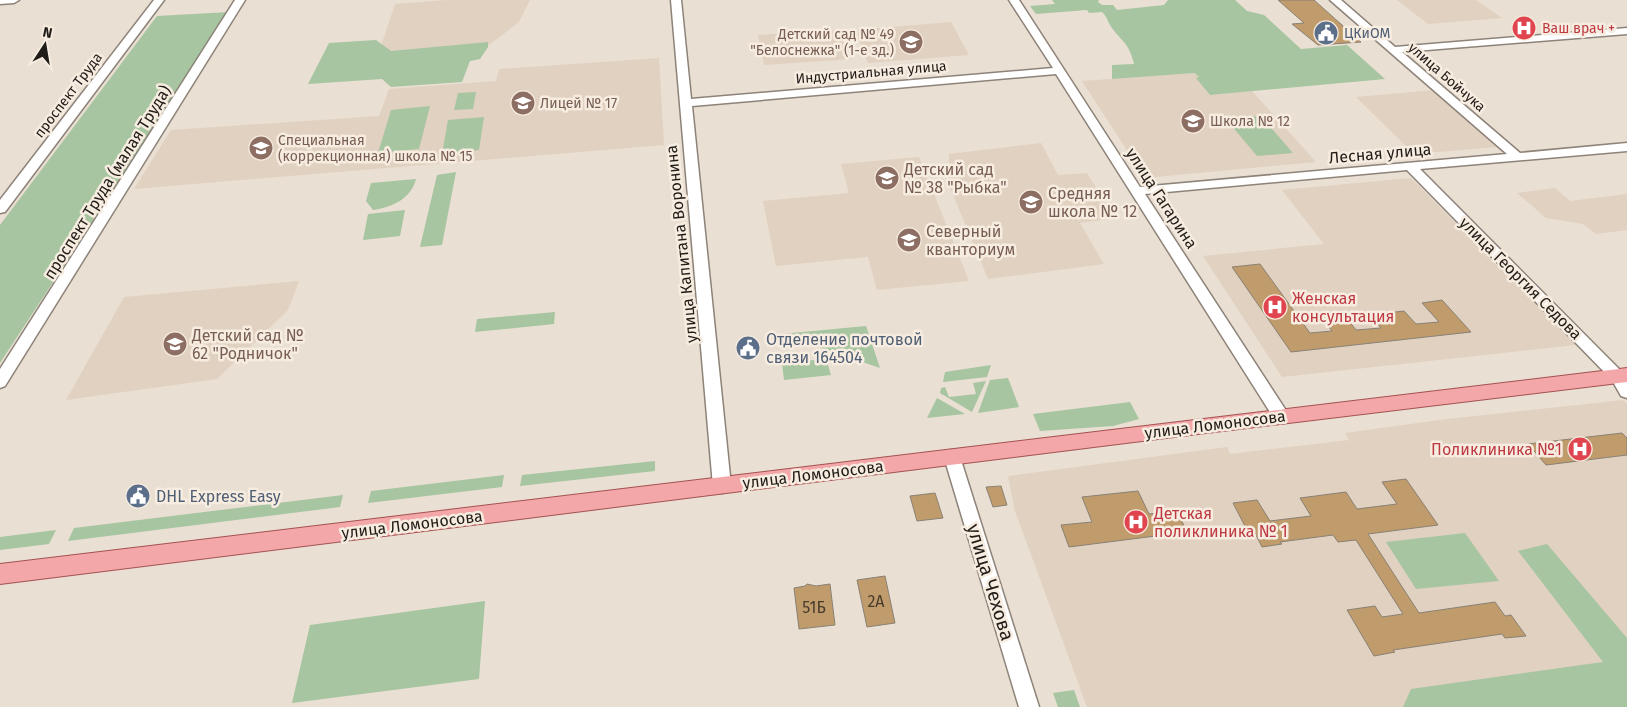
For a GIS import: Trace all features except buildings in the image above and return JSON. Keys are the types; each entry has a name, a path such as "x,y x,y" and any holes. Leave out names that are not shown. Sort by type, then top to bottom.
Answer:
{"main road":[{"name":"улица Ломоносова","path":"0,574 1281,416 1624,381"}],"street":[{"path":"0,1 14,0"},
{"name":"проспект Труда","path":"0,209 159,0"},
{"name":"проспект Труда (малая Труда)","path":"0,382 240,0"},
{"name":"улица Капитана Воронина","path":"676,0 722,486"},
{"name":"улица Гагарина","path":"1014,0 1281,416"},
{"name":"улица Бойчука","path":"1335,0 1517,157"},
{"path":"1393,50 1627,31"},
{"name":"Индустриальная улица","path":"685,103 1060,71"},
{"name":"Лесная улица","path":"1137,191 1627,147"},
{"name":"улица Георгия Седова","path":"1411,167 1624,381"},
{"name":"улица Чехова","path":"952,457 1029,707"}],"shaded area":[{"path":"447,0 530,0 519,22 489,45 386,53 381,46 395,4"},
{"path":"1397,0 1476,0 1502,18 1428,24"},
{"name":"Детский сад № 49 \"Белоснежка\" (1-е зд.)","path":"951,22 969,55 868,63 855,30"},
{"path":"842,30 851,59 764,65 758,35"},
{"name":"Лицей № 17","path":"659,58 664,145 134,189 171,130 379,116 389,89 496,81 499,69"},
{"name":"Школа № 12","path":"1196,73 1210,95 1252,91 1316,162 1145,178 1082,81"},
{"path":"1435,90 1498,147 1414,154 1356,97"},
{"name":"Средняя школа № 12","path":"1041,143 1058,175 1087,173 1115,218 1080,223 1104,264 988,279 949,185 949,154"},
{"path":"919,157 969,281 877,290 868,257 776,266 763,201 849,193 841,164"},
{"path":"1411,178 1576,345 1282,377 1203,256 1324,244 1282,190"},
{"path":"1555,188 1570,201 1627,194 1627,230 1596,234 1583,224 1546,218 1517,193"},
{"name":"Детский сад № 62 \"Родничок\"","path":"299,281 288,310 217,379 66,400 124,297"},
{"path":"1623,400 1627,404 1627,707 1087,707 1015,511 1008,476 1227,447 1230,454 1349,440 1345,433 1447,419"}],"green space":[{"path":"1052,0 1099,0 1098,2 1102,5 1113,5 1117,10 1164,5 1168,0 1235,0 1247,11 1264,15 1301,49 1347,45 1385,79 1210,95 1196,78 1199,77 1195,73 1112,79 1112,65 1134,64 1128,47 1112,28 1104,14 1102,12 1089,13 1087,10 1036,14 1030,6 1055,4"},
{"path":"230,12 0,363 0,225 157,16"},
{"path":"376,40 391,51 488,42 488,47 480,59 470,61 462,82 391,87 382,79 308,84 329,43"},
{"path":"476,92 473,109 454,110 458,93"},
{"path":"430,106 419,149 378,153 391,110"},
{"path":"1261,116 1293,153 1257,156 1225,118"},
{"path":"484,117 479,150 442,154 448,120"},
{"path":"456,172 442,245 420,247 437,175"},
{"path":"416,179 410,192 394,204 373,210 366,201 371,183"},
{"path":"405,210 400,236 363,240 368,214"},
{"path":"555,312 554,324 475,332 477,319"},
{"path":"866,326 880,368 781,334"},
{"path":"826,359 831,375 784,380 782,363"},
{"path":"991,365 987,377 943,382 945,372"},
{"path":"1008,378 1019,407 978,413 990,380"},
{"path":"986,381 972,412 940,393 941,388 945,387 949,397 976,394 973,383"},
{"path":"937,398 965,414 927,418"},
{"path":"1130,402 1139,419 1113,426 1040,431 1033,414"},
{"path":"655,461 655,471 520,486 522,475"},
{"path":"504,475 502,487 368,503 371,491"},
{"path":"343,495 340,507 68,541 74,528"},
{"path":"56,530 49,544 0,550 0,537"},
{"path":"1465,533 1499,581 1416,589 1386,542"},
{"path":"1547,544 1627,638 1627,707 1403,707 1411,689 1603,662 1518,551"},
{"path":"485,601 479,679 292,703 310,625"},
{"path":"1074,690 1080,707 1058,707 1053,693"}],"place":[{"name":"Ваш врач +","path":"1524,28"},
{"name":"ЦКиОМ","path":"1326,33"},
{"name":"Детский сад № 49 \"Белоснежка\" (1-е зд.)","path":"911,42"},
{"name":"Лицей № 17","path":"523,103"},
{"name":"Школа № 12","path":"1193,121"},
{"name":"Специальная (коррекционная) школа № 15","path":"261,148"},
{"name":"Детский сад № 38 \"Рыбка\"","path":"887,178"},
{"name":"Средняя школа № 12","path":"1031,202"},
{"name":"Северный кванториум","path":"909,240"},
{"name":"Женская консультация","path":"1275,307"},
{"name":"Детский сад № 62 \"Родничок\"","path":"175,344"},
{"name":"Отделение почтовой связи 164504","path":"748,348"},
{"name":"Поликлиника №1","path":"1580,449"},
{"name":"DHL Express Easy","path":"138,496"},
{"name":"Детская поликлиника № 1","path":"1136,522"}]}
